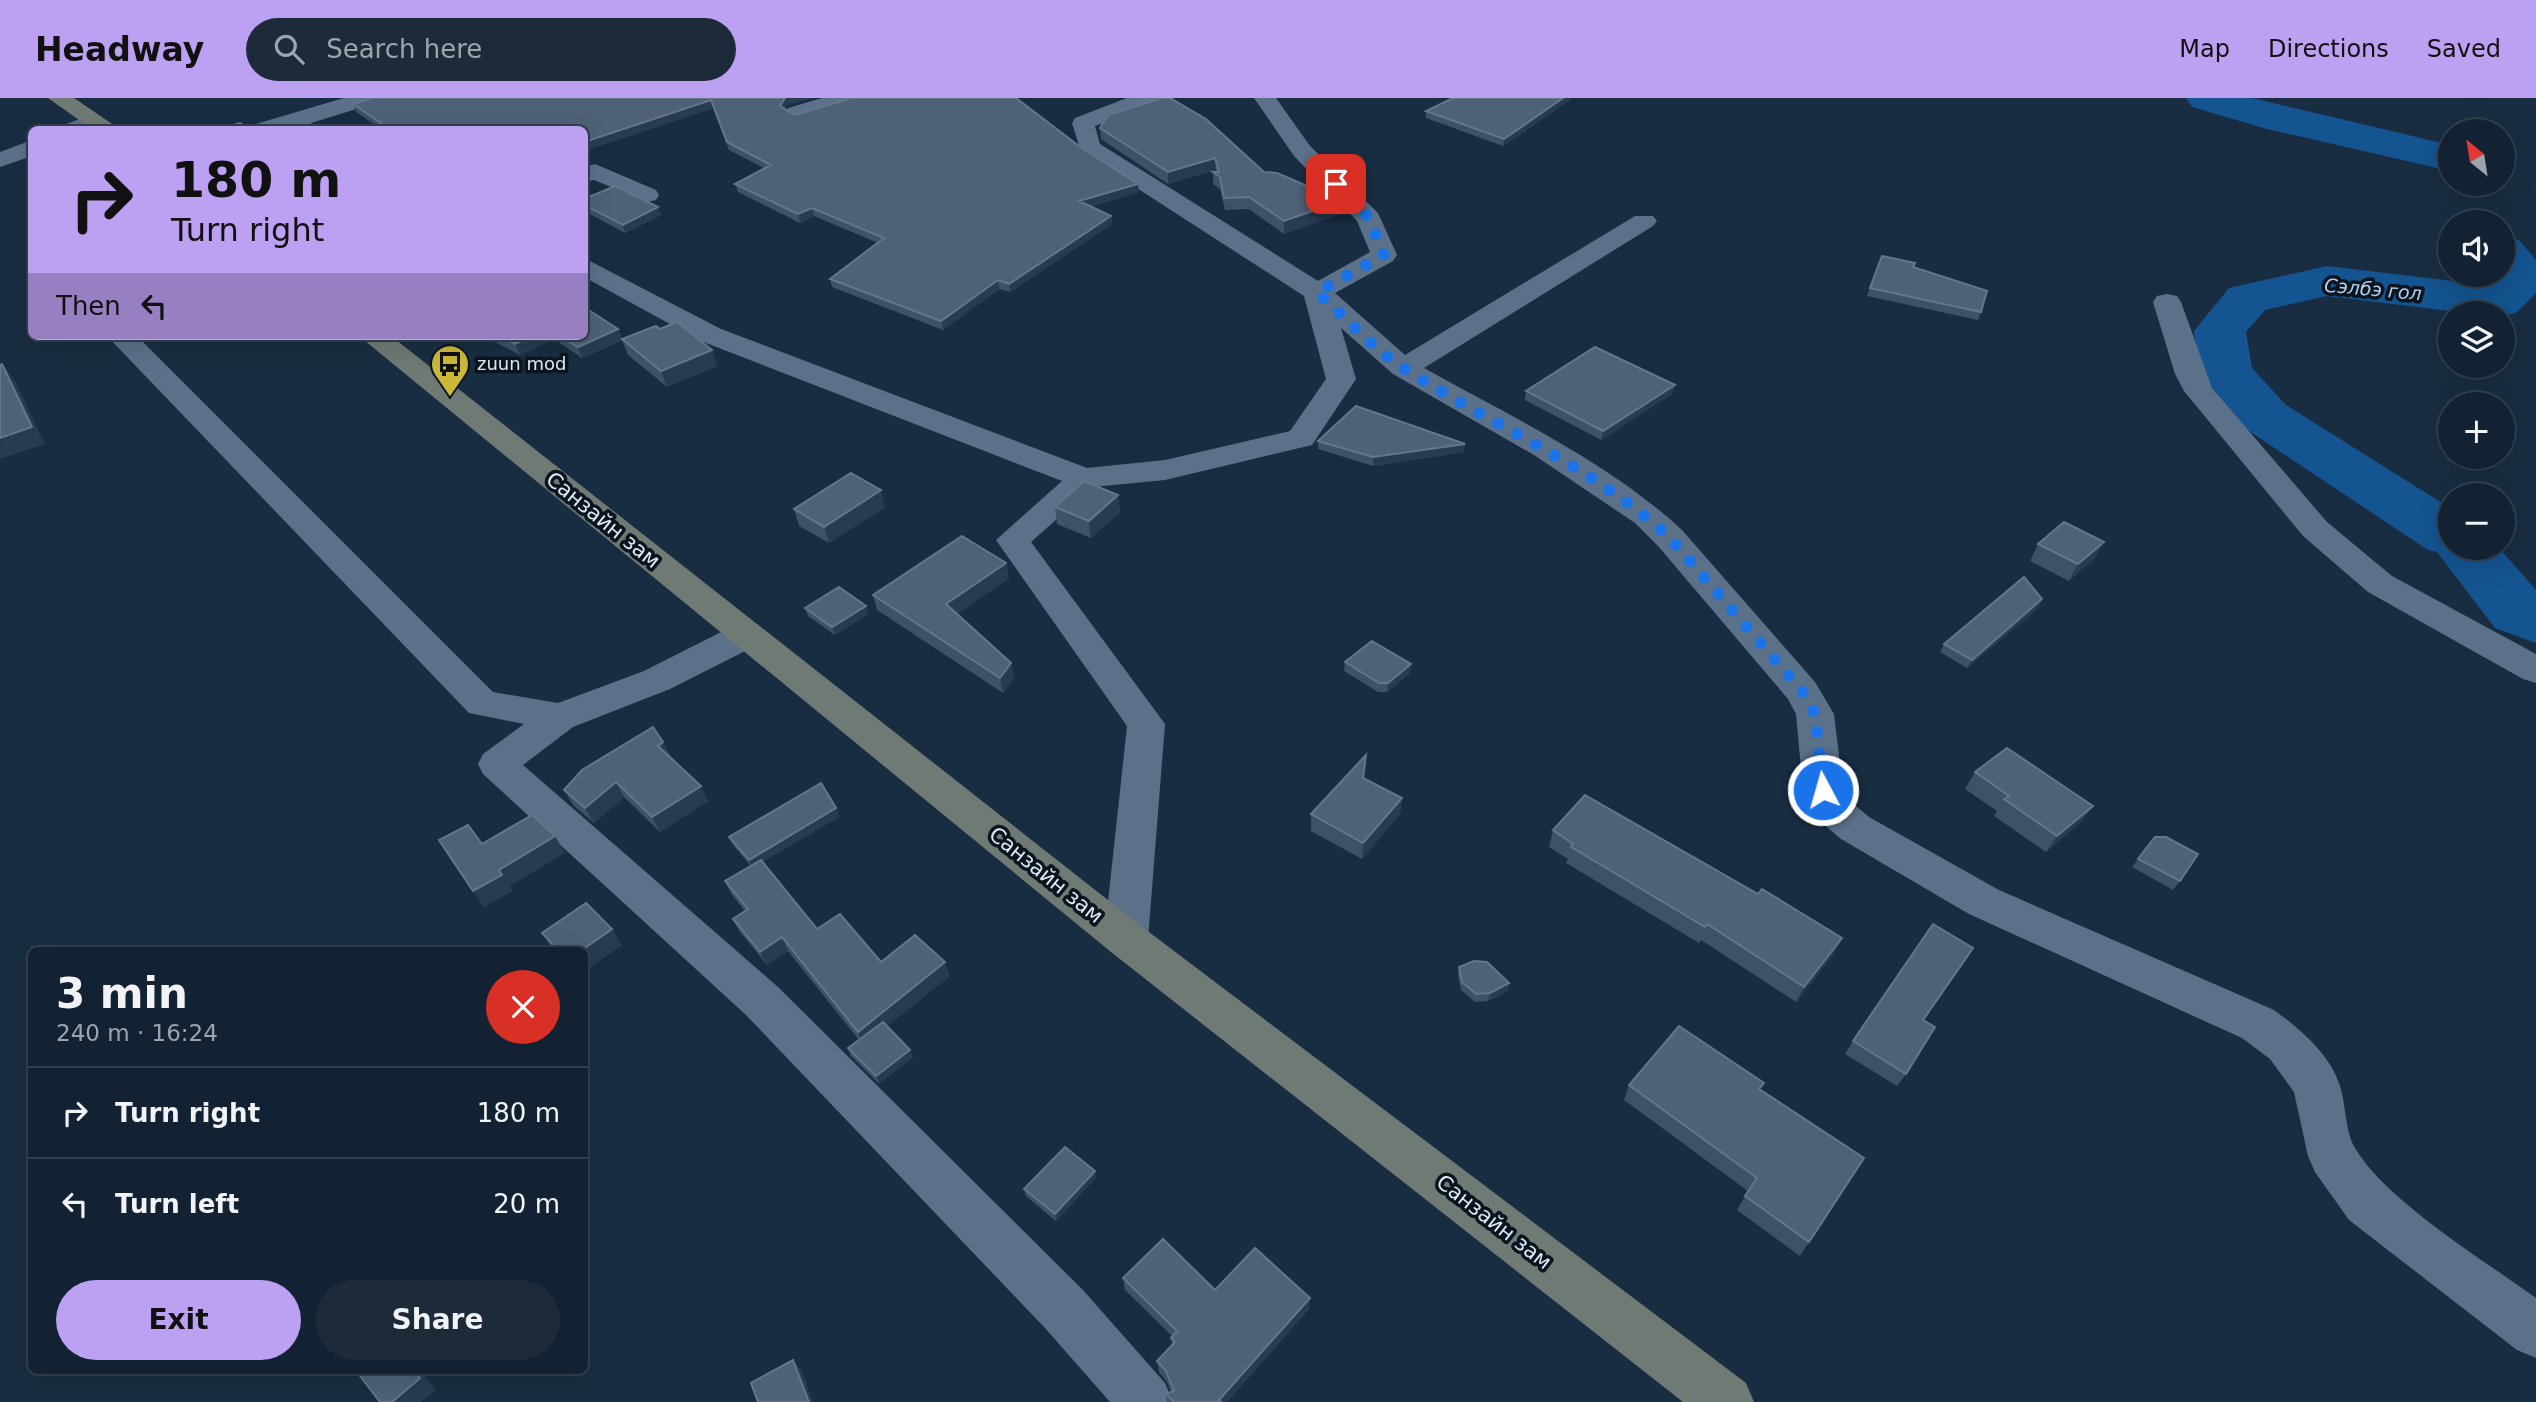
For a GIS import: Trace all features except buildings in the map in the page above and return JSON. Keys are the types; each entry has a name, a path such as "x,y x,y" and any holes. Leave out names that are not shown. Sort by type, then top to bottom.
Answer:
{"main road":[{"path":"59,98 102,125"},
{"name":"Санзайн зам","path":"378,340 1126,939 1727,1402"}],"street":[{"path":"300,125 368,98"},
{"path":"796,113 846,98"},
{"path":"1147,98 1083,123 1089,147 1317,292 1403,368 1545,448 1647,516 1670,538 1802,691 1815,714 1823,790 1835,811 1845,820 1984,902 2258,1024 2286,1045 2316,1084 2332,1156 2367,1203 2536,1331"},
{"path":"1265,98 1303,151 1369,218 1384,255 1317,292"},
{"path":"0,160 28,148"},
{"path":"588,174 596,171 647,195"},
{"path":"1403,368 1644,221"},
{"path":"588,268 711,335 1084,478 1165,470 1301,438 1340,379 1317,292"},
{"path":"2166,302 2190,374 2199,391 2315,529 2380,584 2536,670"},
{"path":"125,340 482,703 560,717"},
{"path":"1084,478 1013,540 1146,724 1126,939"},
{"path":"746,635 657,680 560,717 497,764 762,1001 1064,1310 1146,1402"}],"waterway":[{"name":"Сэлбэ гол","path":"2207,98 2282,120 2438,155"},
{"name":"Сэлбэ гол","path":"2515,266 2524,277 2515,286"},
{"name":"Сэлбэ гол","path":"2438,528 2266,417 2225,371 2220,331 2247,299 2327,281 2498,302 2514,287"},
{"name":"Сэлбэ гол","path":"2475,560 2518,612 2536,621"}],"place":[{"name":"zuun mod","path":"450,398"}],"route":[{"path":"1336,184 1369,218 1384,255 1317,292 1403,368 1545,448 1647,516 1670,538 1802,691 1815,714 1823,790"}]}
